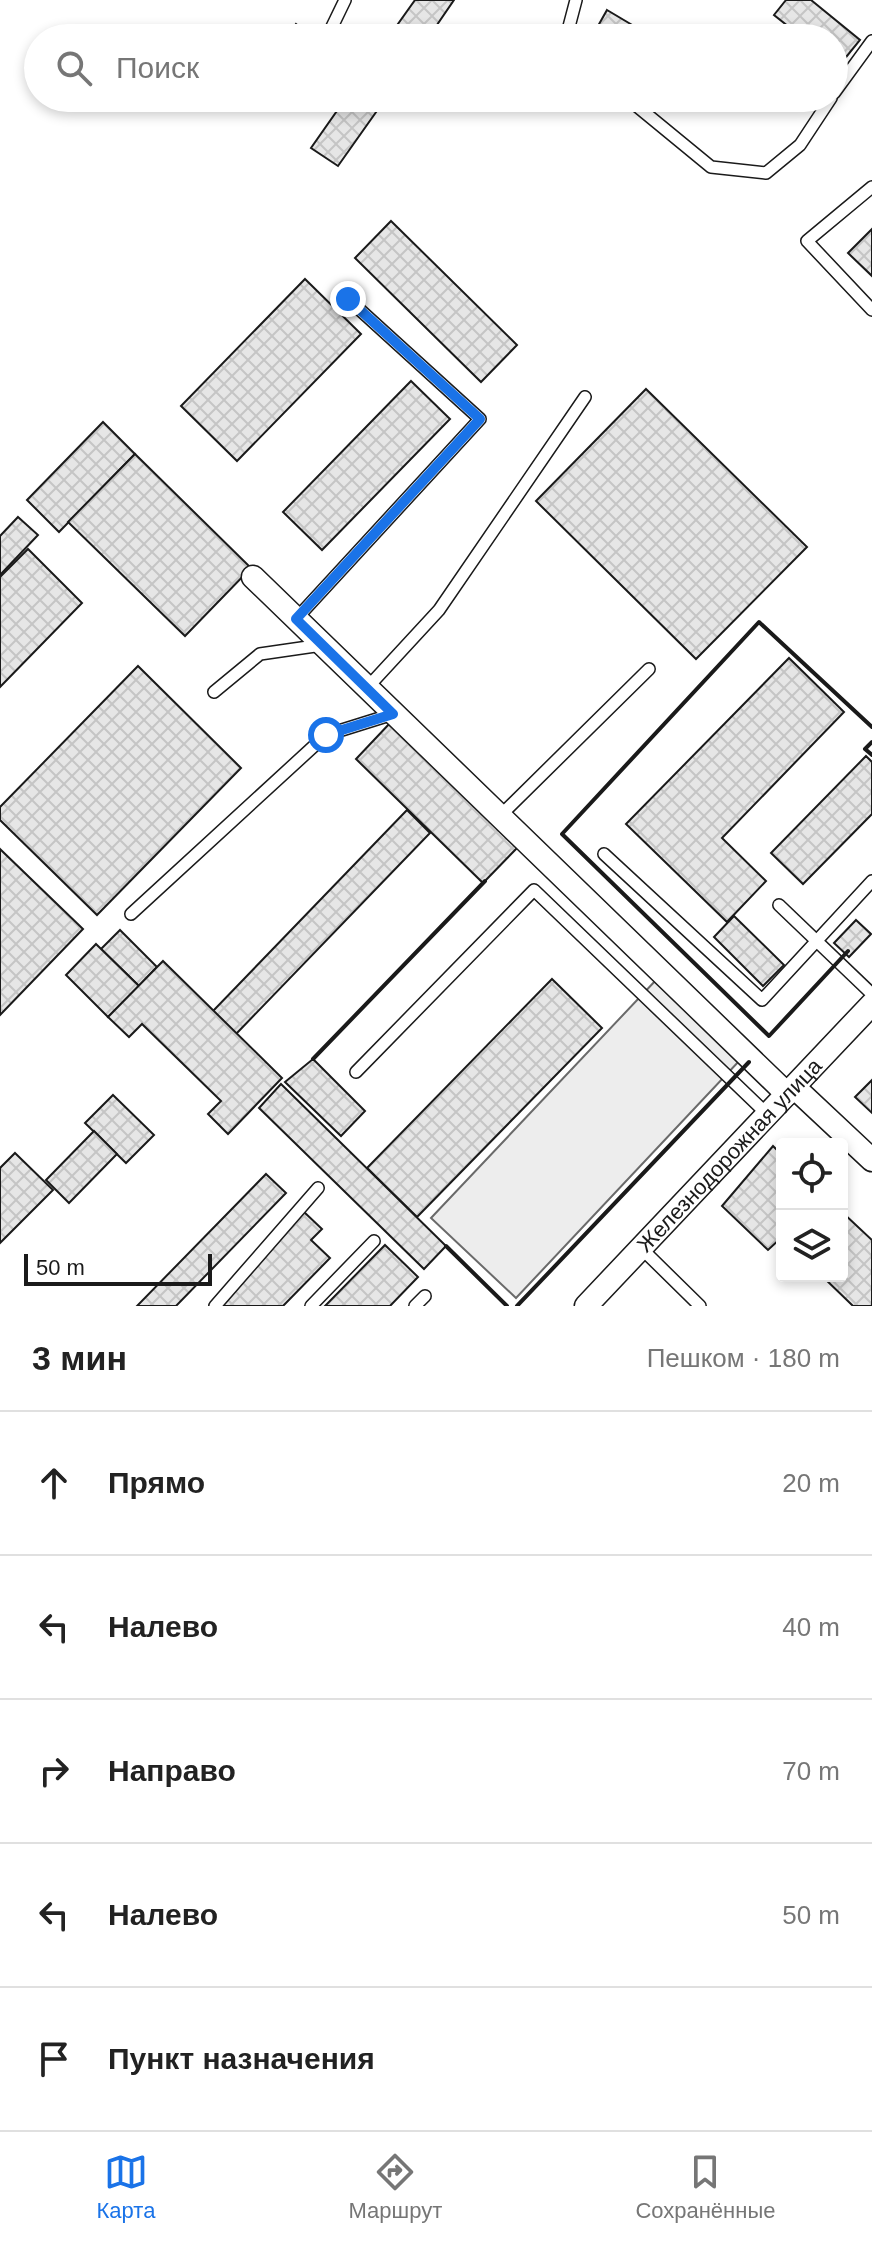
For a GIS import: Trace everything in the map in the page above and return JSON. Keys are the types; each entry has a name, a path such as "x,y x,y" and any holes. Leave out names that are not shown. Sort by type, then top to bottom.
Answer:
{"street":[{"path":"253,577 790,1090 872,1160"},
{"name":"Железнодорожная улица","path":"586,1306 872,1004"}],"lane":[{"path":"333,24 345,0"},
{"path":"570,24 576,0"},
{"path":"848,74 872,41"},
{"path":"644,112 711,167 766,173 800,145 822,112"},
{"path":"872,187 807,241 872,310"},
{"path":"296,619 480,419 348,299"},
{"path":"367,688 439,610 585,397"},
{"path":"214,692 260,654 323,645"},
{"path":"500,816 649,669"},
{"path":"131,914 326,735 393,714"},
{"path":"604,854 762,1000 872,881"},
{"path":"356,1072 534,890 768,1115"},
{"path":"779,905 872,994"},
{"path":"215,1306 318,1188"},
{"path":"311,1306 374,1241"},
{"path":"641,1248 700,1306"},
{"path":"415,1306 425,1296"}],"shaded area":[{"path":"657,979 741,1059 516,1298 431,1218"}],"building":[{"path":"415,0 454,0 438,24 398,24"},
{"path":"786,0 811,0 840,24 785,24 774,15"},
{"path":"607,10 630,24 599,24"},
{"path":"848,30 860,40 848,55"},
{"path":"336,112 376,112 338,166 311,148"},
{"path":"391,221 517,345 481,382 355,258"},
{"path":"872,229 872,276 848,253"},
{"path":"305,279 361,334 237,461 181,406"},
{"path":"411,381 450,419 322,550 283,512"},
{"path":"646,389 807,547 696,659 536,501"},
{"path":"103,422 135,454 59,532 27,500"},
{"path":"135,454 251,568 185,636 68,522"},
{"path":"18,517 38,535 0,575 0,536"},
{"path":"28,549 82,603 0,687 0,577"},
{"path":"789,658 844,712 722,838 766,881 727,922 626,824"},
{"path":"138,666 241,768 97,915 0,820 0,807"},
{"path":"391,722 519,846 483,883 356,759"},
{"path":"866,756 872,762 872,814 803,884 771,853"},
{"path":"407,810 430,833 236,1034 213,1011"},
{"path":"0,849 83,929 0,1015"},
{"path":"734,916 784,965 763,986 714,937"},
{"path":"856,920 871,934 849,957 834,943"},
{"path":"120,930 157,967 139,986 101,949"},
{"path":"96,944 139,986 108,1017 66,975"},
{"path":"163,961 282,1078 228,1134 208,1114 221,1101 142,1024 129,1037 108,1017"},
{"path":"552,979 602,1028 417,1217 367,1168"},
{"path":"313,1059 365,1111 341,1136 285,1082"},
{"path":"872,1080 872,1113 855,1097"},
{"path":"281,1084 446,1246 424,1269 259,1108"},
{"path":"113,1095 154,1135 126,1163 85,1123"},
{"path":"94,1131 117,1154 69,1203 46,1180"},
{"path":"773,1146 776,1149 776,1243 768,1250 722,1206"},
{"path":"15,1153 53,1190 0,1243 0,1168"},
{"path":"266,1174 286,1193 176,1306 137,1306"},
{"path":"303,1211 322,1229 311,1240 330,1258 283,1306 210,1306"},
{"path":"848,1218 872,1240 872,1306 853,1306 828,1282 848,1282"},
{"path":"385,1245 418,1277 390,1306 325,1306"}],"wall":[{"path":"848,951 769,1036 562,834 759,622 872,727"},
{"path":"872,742 865,749 872,755"},
{"path":"313,1059 485,881"},
{"path":"517,1306 749,1062"},
{"path":"446,1246 507,1306"}],"route":[{"path":"326,735 393,714 296,619 480,419 348,299"}]}
